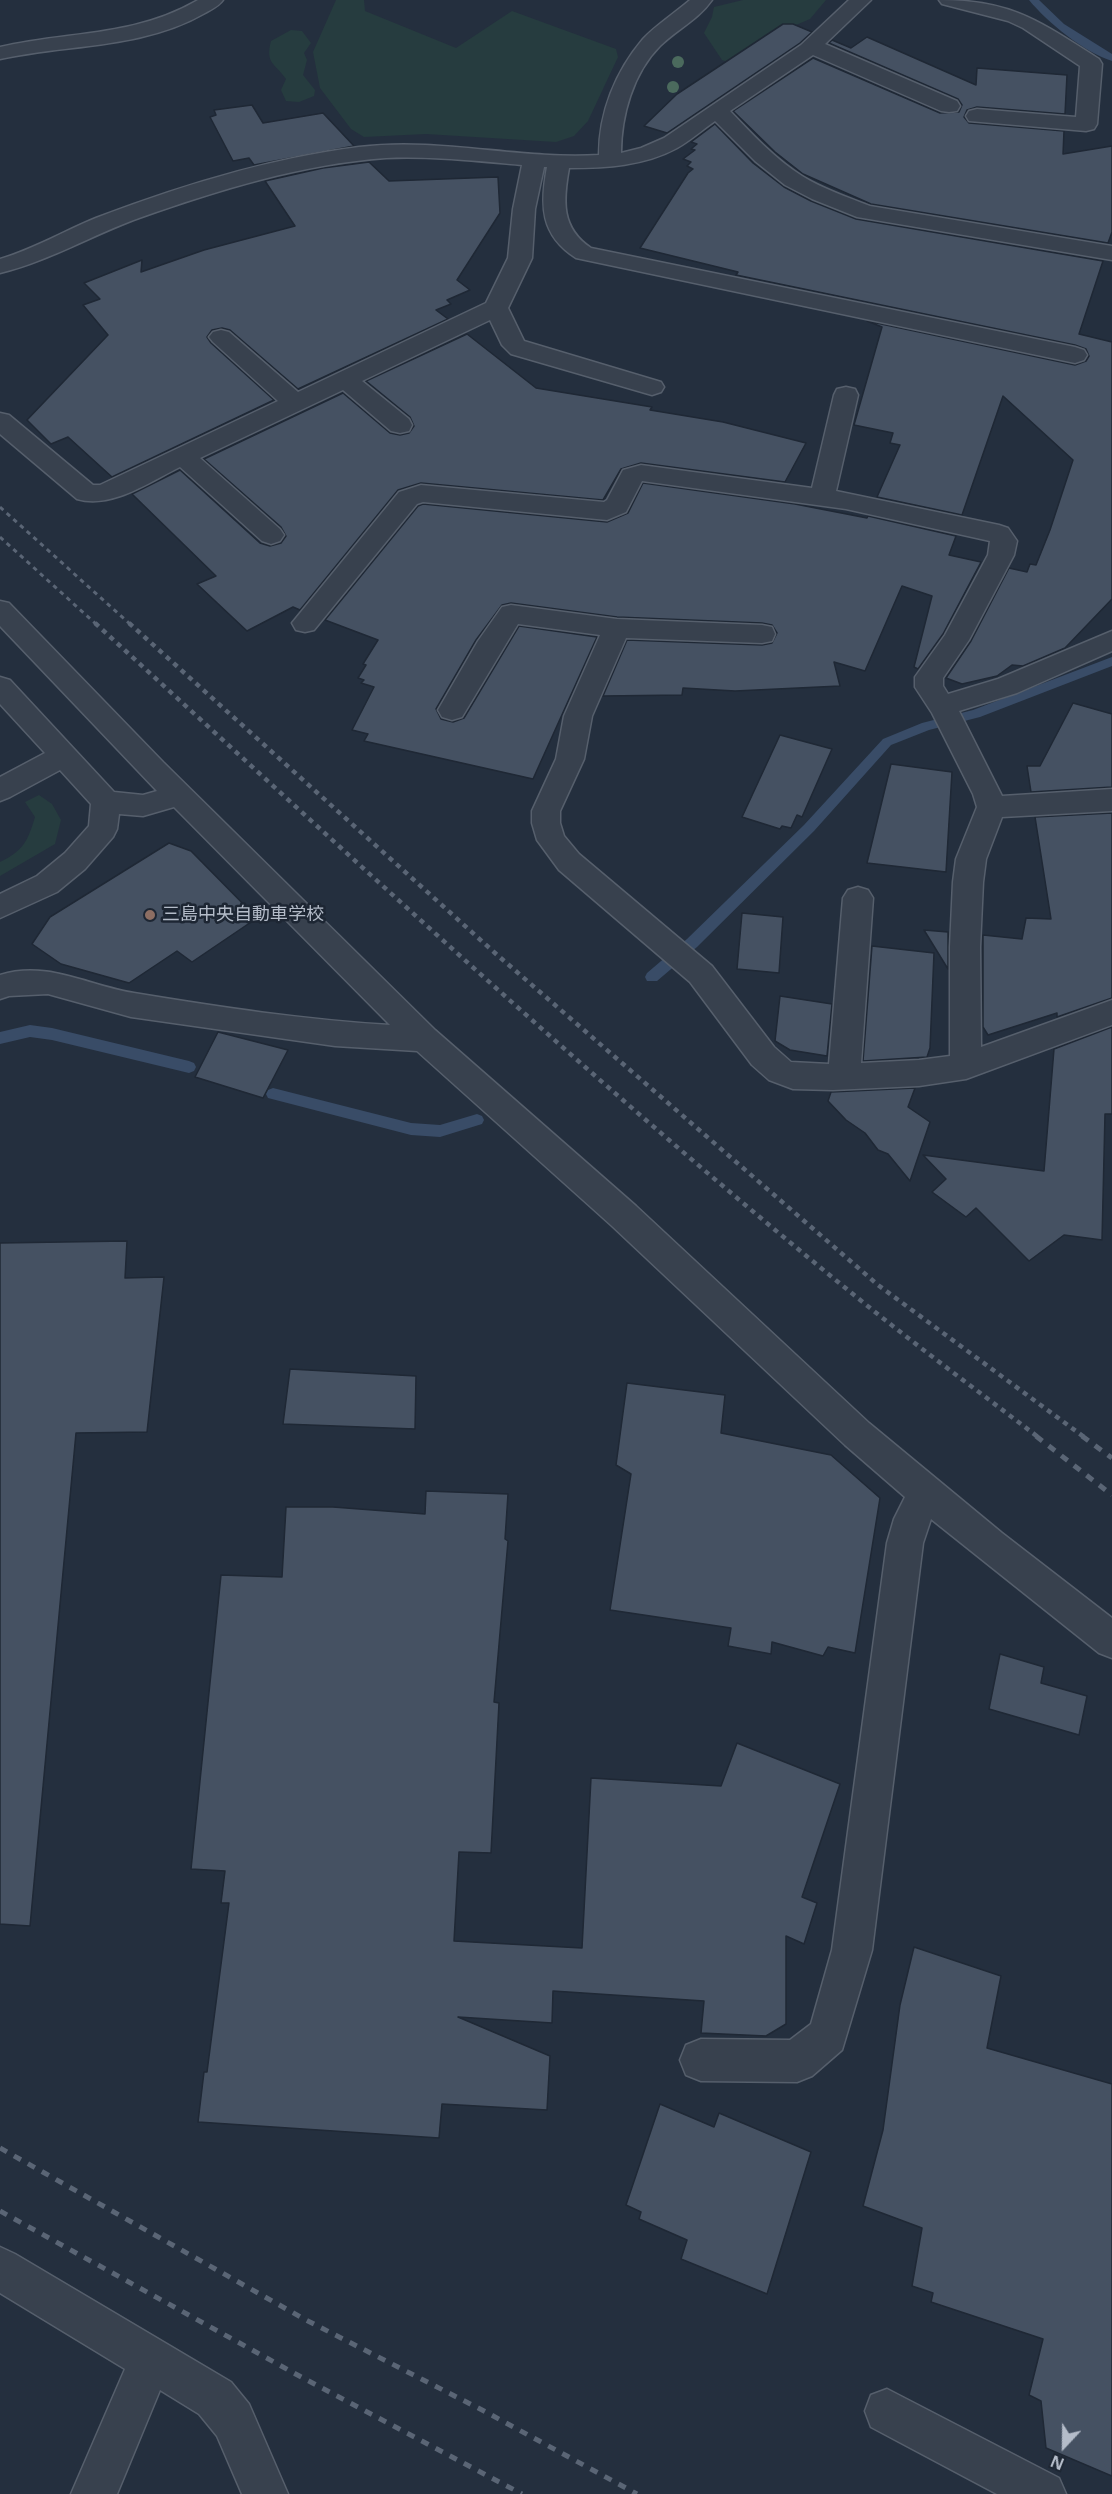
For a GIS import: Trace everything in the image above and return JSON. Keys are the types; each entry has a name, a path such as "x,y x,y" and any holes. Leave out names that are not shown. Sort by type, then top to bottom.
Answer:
{"street":[{"path":"0,53 47,43 122,37 182,19 213,0"},
{"path":"610,159 610,131 615,108 631,73 651,43 702,0"},
{"path":"0,266 102,224 176,197 262,172 370,153 442,152 534,160 610,159 644,155 677,141 692,127 811,46 861,0"},
{"path":"949,0 1015,17 1030,24 1091,64 1086,124 977,116"},
{"path":"811,46 949,106"},
{"path":"717,111 764,157 793,179 832,200 865,213 1112,254"},
{"path":"0,421 86,493 96,494 108,491 496,308 520,258 524,209 534,160"},
{"path":"559,160 552,198 556,219 564,237 576,249 584,253 1075,355"},
{"path":"496,308 514,345 520,349 652,387"},
{"path":"221,337 296,403"},
{"path":"345,379 400,424"},
{"path":"822,498 846,395"},
{"path":"183,456 271,535"},
{"path":"305,623 413,494 607,511 617,506 632,476 641,473 822,498 999,534 1004,541 1001,555 956,640 929,677 929,687 942,707 987,794 991,807 971,859 968,882 965,947 966,1066"},
{"path":"0,610 177,793 424,1039 624,1216 857,1434 989,1545 1112,1640"},
{"path":"452,710 511,614 617,628 762,634"},
{"path":"617,628 578,716 570,759 546,811 546,823 551,840 569,862 695,969 763,1056 780,1071 794,1076 844,1077 919,1073 966,1066 1112,1012"},
{"path":"942,707 1029,680 1112,639"},
{"path":"1,690 106,801 145,807 157,804 177,793"},
{"path":"0,790 64,755"},
{"path":"991,807 1112,800"},
{"path":"0,907 47,884 75,861 103,829 106,801"},
{"path":"844,1077 858,898"},
{"path":"0,987 9,984 48,982 131,1005 335,1035 424,1039"},
{"path":"701,2060 797,2061 828,2036 852,1950 905,1544 912,1519 927,1492"},
{"path":"0,2269 215,2398 233,2420 265,2494"},
{"path":"94,2494 151,2359"},
{"path":"887,2411 1043,2494"}],"green space":[{"path":"336,0 364,0 365,11 456,48 512,11 616,49 618,57 588,121 574,136 556,142 426,134 364,137 351,129 320,88 313,52"},
{"path":"743,0 826,0 810,19 782,31 740,66 722,60 704,33 714,7"},
{"path":"291,30 302,31 311,43 304,53 307,60 303,75 315,90 314,96 299,102 286,101 281,90 286,79 272,63 269,54 271,41"},
{"path":"39,795 52,804 61,820 55,844 0,876 0,862 14,854 24,844 35,817 25,802"}],"building":[{"path":"783,24 793,24 812,32 800,43 667,133 644,126 677,94"},
{"path":"867,37 976,85 977,68 1067,75 1065,114 977,107 967,110 964,117 969,123 1064,131 1063,154 1112,146 1112,232 1108,243 871,204 803,174 775,152 733,111 813,58 940,113 959,112 962,105 958,99 829,43 832,40 851,48"},
{"path":"252,105 263,123 323,113 354,146 254,165 249,158 233,161 210,117 216,115 214,110"},
{"path":"715,124 753,163 784,187 811,201 856,219 1103,261 1079,334 1112,342 1112,599 1065,648 1023,666 1012,665 997,676 962,684 946,678 971,641 1009,568 1027,572 1030,564 1036,565 1073,460 1003,396 962,515 877,497 900,445 890,443 893,433 854,425 882,327 867,321 1075,365 1086,361 1089,356 1086,349 736,275 738,272 640,248 688,173 693,169 687,166 691,162 683,159 695,150 691,149 697,144 691,142"},
{"path":"369,162 389,181 498,177 500,213 457,280 470,290 447,300 451,304 436,310 448,319 298,389 230,330 222,328 212,330 207,337 211,343 274,400 112,477 68,437 51,444 27,420 108,335 83,305 100,299 84,283 142,260 141,272 204,250 295,226 265,181 323,168"},
{"path":"467,334 536,388 652,407 650,410 723,422 806,443 785,482 641,463 621,469 603,500 421,483 398,490 300,610 293,607 247,631 197,584 216,576 132,494 180,470 260,543 270,546 281,543 286,536 281,527 204,459 343,393 390,433 400,435 409,433 414,426 410,417 366,381"},
{"path":"643,483 795,504 867,518 868,516 956,536 949,555 981,562 943,634 918,669 914,667 932,596 902,586 865,671 834,662 840,686 735,691 683,688 682,695 603,696 627,640 762,645 772,643 777,633 772,625 762,623 617,617 511,603 502,605 476,640 436,709 441,719 453,722 464,718 519,626 597,637 533,779 364,741 368,734 352,730 374,687 361,683 364,680 358,678 366,665 363,664 378,640 325,620 418,506 423,504 607,522 628,513"},
{"path":"1073,703 1112,714 1112,787 1031,792 1027,766 1040,766"},
{"path":"780,735 832,749 802,817 797,815 791,828 782,826 780,829 742,817"},
{"path":"891,764 952,772 946,872 867,863"},
{"path":"1112,813 1112,998 1057,1017 1057,1013 988,1035 983,1027 983,935 1022,939 1026,918 1051,919 1035,817"},
{"path":"169,843 191,851 257,918 192,962 177,951 129,983 61,964 32,944 50,917"},
{"path":"742,913 783,917 779,973 737,969"},
{"path":"924,930 948,932 948,969"},
{"path":"872,946 934,953 930,1048 927,1057 863,1061"},
{"path":"780,996 832,1004 827,1056 790,1050 775,1041"},
{"path":"1112,1027 1112,1114 1105,1114 1102,1240 1064,1235 1029,1261 976,1208 966,1217 932,1192 946,1179 923,1155 1044,1171 1054,1049"},
{"path":"218,1032 288,1050 263,1098 195,1077"},
{"path":"915,1088 908,1107 930,1122 910,1181 888,1154 878,1150 865,1133 846,1120 828,1101 831,1092"},
{"path":"127,1241 125,1278 164,1277 147,1432 76,1433 30,1926 0,1924 0,1243"},
{"path":"290,1369 416,1376 415,1429 283,1424"},
{"path":"627,1383 725,1395 721,1433 831,1455 880,1498 855,1653 828,1647 823,1656 772,1642 771,1654 728,1646 731,1628 610,1610 631,1474 616,1465"},
{"path":"426,1491 508,1494 505,1539 508,1541 494,1702 499,1703 491,1853 459,1852 454,1941 582,1948 591,1778 721,1786 737,1743 840,1784 802,1897 817,1903 804,1944 786,1936 786,2024 766,2036 701,2033 704,2001 553,1991 552,2023 458,2017 550,2056 547,2110 442,2104 439,2138 198,2122 204,2072 207,2072 229,1903 221,1903 225,1871 191,1869 221,1575 282,1577 286,1507 333,1507 425,1514"},
{"path":"1000,1654 1044,1667 1041,1683 1087,1696 1079,1735 989,1709"},
{"path":"914,1947 1001,1976 987,2048 1112,2084 1112,2476 1046,2448 1041,2401 1029,2395 1043,2339 931,2302 933,2293 912,2286 922,2228 863,2206 883,2130 900,2005"},
{"path":"660,2104 714,2127 719,2113 811,2152 767,2294 681,2259 687,2240 639,2219 641,2212 626,2205"}],"waterway":[{"path":"1034,0 1060,26 1112,58"},
{"path":"652,977 692,943 809,828 887,742 926,726 976,714 1112,661"},
{"path":"0,1038 30,1031 52,1034 189,1067"},
{"path":"273,1094 411,1129 440,1131 477,1120"}],"railway":[{"path":"0,507 131,625"},
{"path":"0,537 97,625"},
{"path":"95,623 472,967 664,1135 859,1299 1038,1437"},
{"path":"129,623 495,953 878,1285 1084,1437"},
{"path":"1036,1436 1112,1495"},
{"path":"1082,1436 1112,1458"},
{"path":"0,2148 306,2320 484,2411 637,2494"},
{"path":"0,2211 303,2378 522,2494"}],"place":[{"name":"三島中央自動車学校","path":"150,915"}]}
